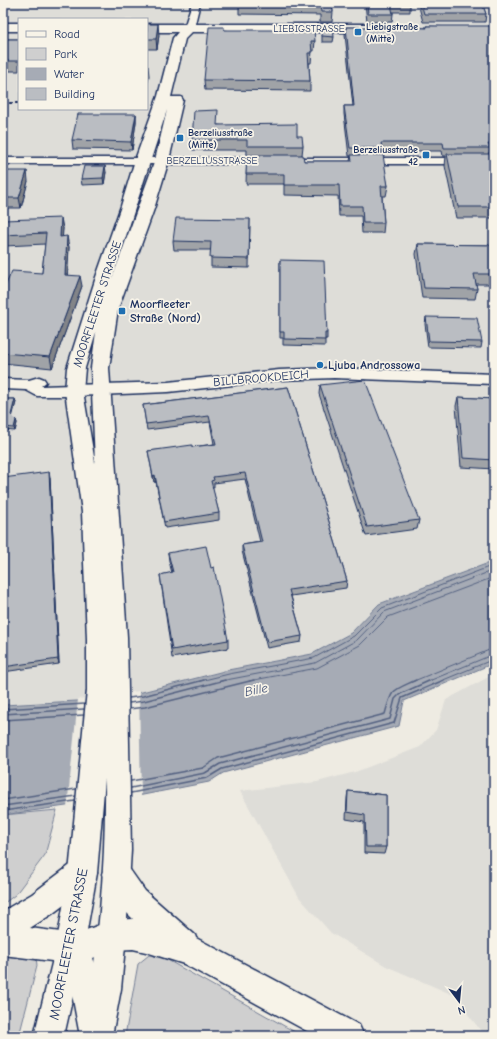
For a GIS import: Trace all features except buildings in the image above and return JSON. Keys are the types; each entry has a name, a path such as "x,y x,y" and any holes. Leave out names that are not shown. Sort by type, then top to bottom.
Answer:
{"highway":[{"path":"3,928 42,904 84,862"},
{"path":"117,862 136,901 190,951"},
{"path":"3,940 70,952 95,940 112,935 133,934 190,951 348,1036"},
{"path":"70,952 89,997 96,1036"}],"main road":[{"path":"3,27 18,27"},
{"name":"LIEBIGSTRASSE","path":"148,28 387,28"},
{"name":"MOORFLEETER STRASSE","path":"107,638 92,512 74,386 77,359 104,277 130,206 142,160 165,96 179,38 189,28"},
{"name":"MOORFLEETER STRASSE","path":"107,638 100,389 100,368 104,337 110,309 162,160 189,38 189,28"},
{"path":"96,1036 106,989 112,935 117,862 118,820 108,688 107,638"},
{"name":"MOORFLEETER STRASSE","path":"49,1036 70,952 108,688"}],"street":[{"name":"MOORFLEETER STRASSE","path":"189,28 196,3"},
{"name":"BERZELIUSSTRASSE","path":"3,161 162,160 494,162"},
{"name":"BILLBROOKDEICH","path":"3,384 29,385 37,391 74,386 100,389 174,386 313,373 382,374 494,379"}],"shaded area":[{"path":"3,3 494,3 494,561 379,604 351,633 312,654 228,670 142,692 77,701 3,705"},
{"path":"494,674 494,1036 485,1036 467,1013 458,997 386,966 331,933 299,897 240,791 317,782 355,772 420,747 436,730 446,700"}],"green space":[{"path":"57,810 45,855 15,895 3,904 3,815"},
{"path":"3,952 36,956 37,966 19,1036 3,1036"},
{"path":"149,955 164,958 302,1036 125,1036 138,964"}],"water":[{"name":"Bille","path":"494,561 494,663 404,701 399,726 223,773 209,782 143,795 3,815 3,705 77,701 142,692 228,670 312,654 351,633 379,604"}],"pier":[{"path":"139,691 141,797 67,808 78,699"}],"railway":[{"path":"3,103 18,103"}],"place":[{"name":"Liebigstraße (Mitte)","path":"358,32"},
{"name":"Berzeliusstraße (Mitte)","path":"180,138"},
{"name":"Berzeliusstraße 42","path":"426,155"},
{"name":"Moorfleeter Straße (Nord)","path":"122,311"},
{"name":"Ljuba Androssowa","path":"320,365"}]}
